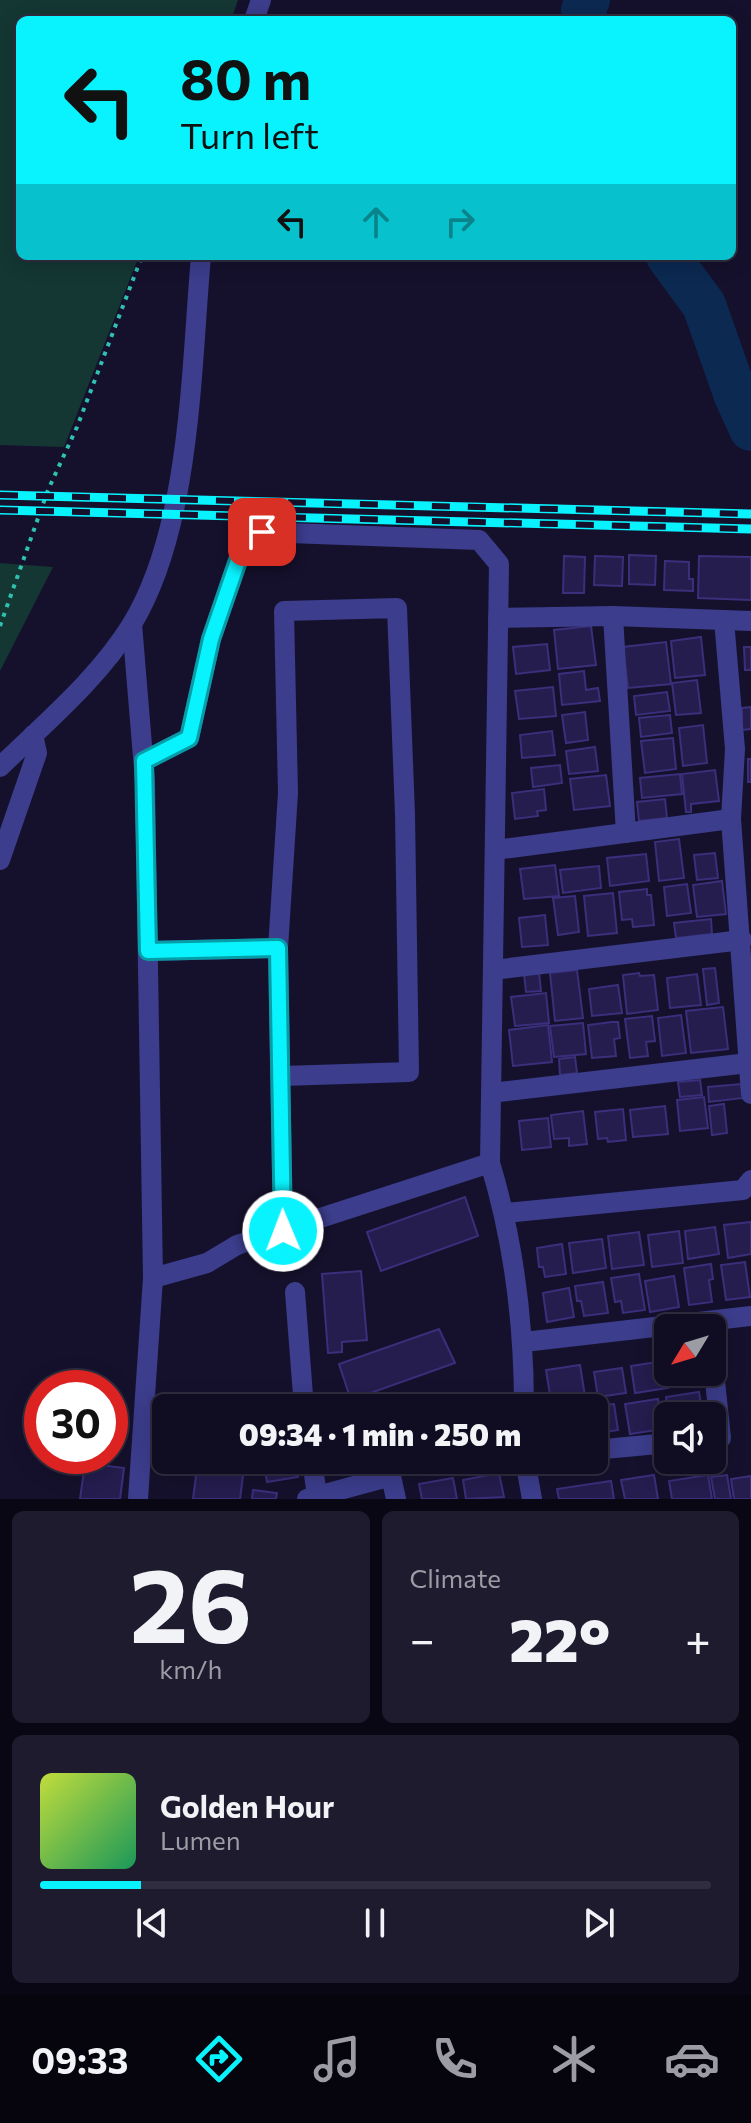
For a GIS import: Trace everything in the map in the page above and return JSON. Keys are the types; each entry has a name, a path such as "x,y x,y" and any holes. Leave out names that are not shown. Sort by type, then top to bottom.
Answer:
{"street":[{"path":"0,767 85,685 132,624 162,559 179,483 201,260"},
{"path":"144,761 189,738 211,639 242,549 262,532 479,540 499,564 490,1163 505,1213 524,1342 524,1394"},
{"path":"282,1076 409,1072 405,814 397,608 284,611 288,793 278,948 283,1231"},
{"path":"613,616 626,833"},
{"path":"498,618 613,616 751,621"},
{"path":"724,620 743,749 731,819 751,1094"},
{"path":"132,624 144,761 153,1278 138,1499"},
{"path":"0,860 37,753 33,735"},
{"path":"495,850 731,819"},
{"path":"493,970 742,940"},
{"path":"148,951 278,948"},
{"path":"491,1093 748,1063"},
{"path":"153,1278 207,1263 237,1245 490,1163"},
{"path":"505,1213 743,1190 751,1180"},
{"path":"295,1292 303,1394"},
{"path":"726,1321 751,1316"},
{"path":"524,1342 654,1329"},
{"path":"608,1449 654,1444"},
{"path":"312,1474 312,1497 391,1476 396,1499"},
{"path":"528,1474 532,1499"}],"path":[{"path":"0,626 48,490 77,427 140,260"}],"green space":[{"path":"0,0 238,0 232,16 16,16 16,260 137,260 64,447 0,445"},
{"path":"0,563 53,567 0,671"}],"building":[{"path":"629,555 656,556 655,585 629,584"},
{"path":"564,556 585,557 584,593 563,593"},
{"path":"595,556 623,557 622,586 594,585"},
{"path":"699,556 751,557 751,600 698,598"},
{"path":"665,561 689,562 693,591 664,590"},
{"path":"591,626 596,665 558,669 554,630"},
{"path":"701,637 705,675 675,678 671,641"},
{"path":"666,642 671,684 628,688 623,647"},
{"path":"547,644 550,670 516,674 513,647"},
{"path":"744,647 751,647 751,670 745,670"},
{"path":"584,671 586,690 598,688 600,701 562,705 559,674"},
{"path":"697,680 701,713 676,715 672,683"},
{"path":"553,687 556,716 519,719 515,691"},
{"path":"667,692 670,711 636,715 634,696"},
{"path":"751,707 751,729 742,730 742,708"},
{"path":"585,712 588,740 566,743 562,715"},
{"path":"670,715 672,733 641,737 639,718"},
{"path":"703,725 707,763 683,766 679,728"},
{"path":"552,731 555,755 522,758 520,735"},
{"path":"673,738 676,769 645,773 641,741"},
{"path":"595,747 598,771 569,774 566,751"},
{"path":"748,759 751,759 751,782 748,782"},
{"path":"560,765 562,783 533,787 531,768"},
{"path":"715,770 719,801 691,804 691,812 686,812 682,774"},
{"path":"680,774 682,794 642,798 640,778"},
{"path":"606,775 610,806 574,810 570,779"},
{"path":"544,789 546,810 537,811 538,816 515,819 512,793"},
{"path":"665,799 667,818 639,821 637,802"},
{"path":"679,839 684,878 659,881 655,842"},
{"path":"715,853 718,878 697,880 694,855"},
{"path":"646,854 649,881 610,886 607,858"},
{"path":"555,865 559,896 524,899 520,869"},
{"path":"599,866 601,888 563,893 560,870"},
{"path":"722,881 726,914 697,917 693,885"},
{"path":"687,884 691,913 667,916 664,887"},
{"path":"647,889 647,895 651,895 654,925 633,927 632,919 622,920 619,892"},
{"path":"613,893 617,933 588,936 584,896"},
{"path":"575,896 579,932 558,935 553,898"},
{"path":"545,915 548,945 522,947 519,918"},
{"path":"711,919 712,934 676,938 674,923"},
{"path":"715,968 719,1003 707,1005 703,969"},
{"path":"577,970 583,1018 555,1021 550,973"},
{"path":"539,973 541,991 526,992 524,974"},
{"path":"639,973 640,976 654,975 658,1010 627,1014 623,975"},
{"path":"697,974 701,1005 670,1008 667,978"},
{"path":"618,985 622,1013 592,1016 589,989"},
{"path":"546,993 549,1023 515,1026 511,997"},
{"path":"723,1007 728,1049 691,1053 686,1011"},
{"path":"681,1015 686,1053 662,1056 658,1018"},
{"path":"652,1016 655,1041 646,1042 648,1056 630,1058 625,1019"},
{"path":"618,1022 620,1038 614,1039 616,1056 592,1058 588,1025"},
{"path":"583,1023 586,1054 554,1057 550,1026"},
{"path":"548,1025 552,1062 513,1066 509,1030"},
{"path":"575,1057 577,1073 560,1075 559,1059"},
{"path":"700,1080 702,1095 680,1097 678,1082"},
{"path":"741,1084 743,1098 709,1102 708,1087"},
{"path":"704,1097 708,1128 680,1131 677,1100"},
{"path":"724,1104 727,1133 712,1135 709,1106"},
{"path":"665,1106 668,1134 633,1137 630,1110"},
{"path":"623,1109 626,1140 608,1142 607,1138 598,1139 595,1112"},
{"path":"583,1111 587,1144 569,1146 569,1138 554,1139 551,1115"},
{"path":"548,1118 551,1147 522,1150 519,1121"},
{"path":"465,1197 478,1236 381,1271 367,1232"},
{"path":"751,1222 751,1254 728,1258 724,1225"},
{"path":"715,1227 719,1254 688,1259 685,1231"},
{"path":"679,1231 683,1263 652,1267 648,1235"},
{"path":"639,1232 644,1265 612,1269 608,1236"},
{"path":"602,1239 606,1268 573,1273 569,1243"},
{"path":"562,1244 566,1274 545,1277 543,1267 539,1267 537,1248"},
{"path":"745,1262 750,1297 726,1300 721,1265"},
{"path":"711,1264 713,1279 709,1280 712,1302 689,1305 684,1268"},
{"path":"361,1271 367,1340 342,1342 342,1352 328,1353 322,1274"},
{"path":"639,1274 645,1310 623,1313 621,1301 615,1302 611,1278"},
{"path":"674,1276 679,1307 650,1312 645,1281"},
{"path":"603,1282 608,1313 584,1316 575,1286"},
{"path":"569,1288 574,1317 547,1322 543,1293"},
{"path":"439,1329 455,1363 368,1394 349,1394 339,1364"},
{"path":"654,1363 654,1386 668,1388 635,1393 631,1366"},
{"path":"580,1365 585,1394 550,1394 546,1370"},
{"path":"622,1368 626,1393 598,1394 594,1372"},
{"path":"699,1392 701,1402 667,1402 666,1397"},
{"path":"658,1399 658,1402 654,1402 654,1430 630,1434 625,1404"},
{"path":"614,1404 618,1430 608,1432 608,1405"},
{"path":"83,1474 123,1474 120,1499 80,1499"},
{"path":"196,1474 243,1474 240,1499 193,1499"},
{"path":"266,1474 298,1474 298,1477 267,1482"},
{"path":"499,1474 504,1497 466,1499 463,1480"},
{"path":"654,1475 658,1499 625,1499 621,1480"},
{"path":"708,1475 712,1499 672,1499 669,1481"},
{"path":"727,1475 731,1499 715,1499 711,1477"},
{"path":"751,1476 751,1499 734,1499 731,1479"},
{"path":"453,1478 457,1499 422,1499 419,1484"},
{"path":"611,1481 614,1499 559,1499 557,1489"},
{"path":"253,1490 277,1493 276,1499 252,1499"}],"waterway":[{"path":"585,16 583,10 588,0"},
{"path":"671,260 704,305 751,429"}],"railway":[{"path":"0,495 751,514"},
{"path":"0,510 751,529"}],"route":[{"path":"262,532 242,549 211,639 189,738 144,761 148,951 278,948 283,1231"}]}
